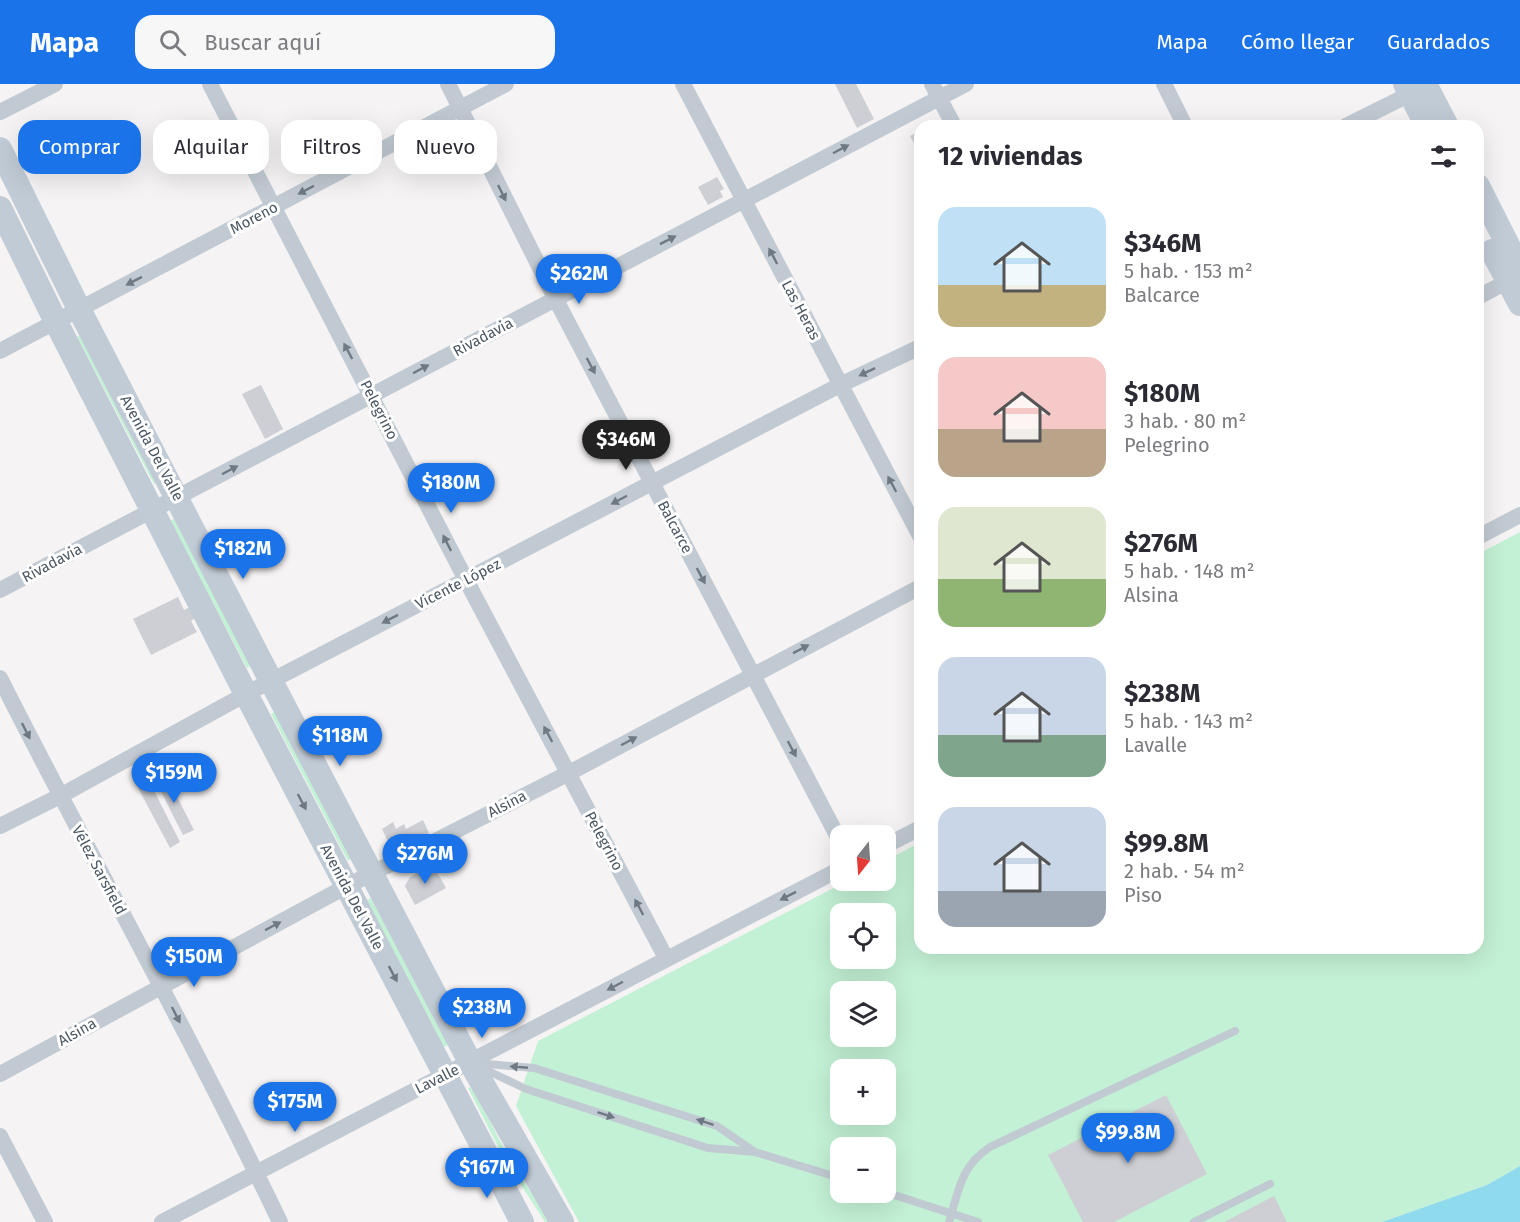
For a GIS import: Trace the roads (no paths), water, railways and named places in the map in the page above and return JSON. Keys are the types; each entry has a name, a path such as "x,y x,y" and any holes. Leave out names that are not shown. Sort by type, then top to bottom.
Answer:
{"main road":[{"path":"1420,86 1426,120"},
{"path":"1420,86 1443,120"},
{"name":"Avenida Del Valle","path":"0,149 371,873 470,1062 562,1222"},
{"path":"1484,200 1516,275 1520,304"},
{"name":"Avenida Del Valle","path":"0,208 246,694 489,1158 506,1171 520,1189 539,1222"},
{"path":"1484,231 1516,275"},
{"path":"489,1158 522,1222"}],"street":[{"path":"0,112 55,84"},
{"name":"Pelegrino","path":"210,84 466,580 666,958"},
{"name":"Balcarce","path":"448,84 555,298 832,825"},
{"name":"Moreno","path":"0,351 506,84"},
{"name":"Las Heras","path":"683,84 914,525"},
{"name":"Rivadavia","path":"0,590 744,200 936,91 966,84"},
{"path":"1164,84 1182,120"},
{"path":"1357,120 1420,86"},
{"path":"936,91 951,120"},
{"path":"1484,294 1516,275"},
{"name":"Vicente López","path":"0,826 60,796 246,694 840,385 914,350"},
{"path":"1484,534 1520,515"},
{"name":"Alsina","path":"0,1074 346,886 568,773 914,591"},
{"name":"Vélez Sarsfield","path":"0,678 60,796 162,986 280,1222"},
{"path":"896,840 914,831"},
{"name":"Lavalle","path":"162,1222 830,874"},
{"path":"0,1136 45,1222"}],"lane":[{"path":"950,1218 962,1178 975,1156 1235,1031"},
{"path":"470,1062 534,1068 717,1126 755,1152"},
{"path":"470,1062 526,1089 708,1148 755,1152 830,1175"},
{"path":"1194,1222 1270,1184"},
{"path":"896,1196 950,1218 978,1222"}],"water":[{"path":"1520,1166 1520,1222 1382,1222 1487,1185"}]}
